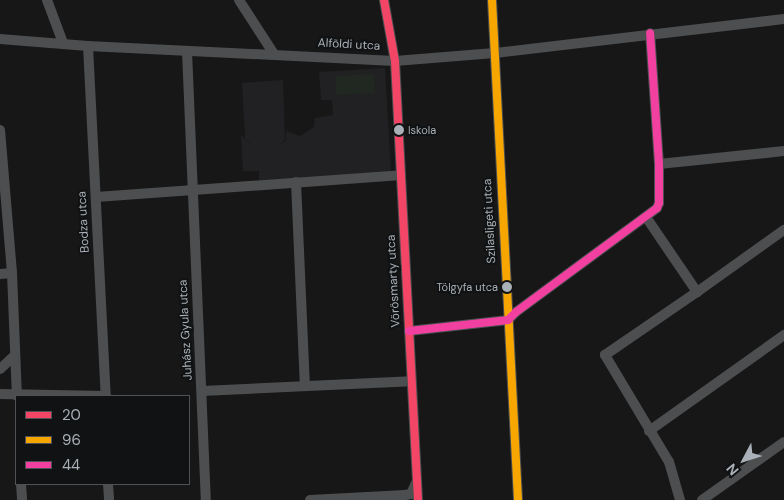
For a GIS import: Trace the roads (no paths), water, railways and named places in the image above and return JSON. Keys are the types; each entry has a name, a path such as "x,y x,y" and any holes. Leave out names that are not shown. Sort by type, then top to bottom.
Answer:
{"street":[{"path":"47,0 63,43"},
{"path":"239,0 274,54"},
{"name":"Vörösmarty utca","path":"384,0 395,61 418,500"},
{"name":"Szilasligeti utca","path":"492,0 518,500"},
{"name":"Alföldi utca","path":"0,39 88,46 395,61 495,53 650,33 784,19"},
{"path":"409,331 508,320 516,312 646,217 659,203 659,164 650,33"},
{"name":"Bodza utca","path":"88,46 106,395"},
{"name":"Juhász Gyula utca","path":"187,51 206,500"},
{"path":"0,130 2,185 12,272 17,395"},
{"path":"659,164 784,151"},
{"path":"96,197 401,175"},
{"path":"296,182 305,385"},
{"path":"646,217 698,292"},
{"path":"680,500 668,462 606,354 698,292 784,230"},
{"path":"0,274 12,272"},
{"path":"649,431 784,335"},
{"path":"0,368 14,356"},
{"path":"202,392 305,385 411,381"},
{"path":"0,394 15,396"},
{"path":"702,500 784,442"},
{"path":"310,500 411,494 416,482"},
{"path":"21,485 22,500"},
{"path":"108,485 108,500"}],"place":[{"name":"Iskola","path":"399,130"},
{"name":"Tölgyfa utca","path":"507,287"}]}
